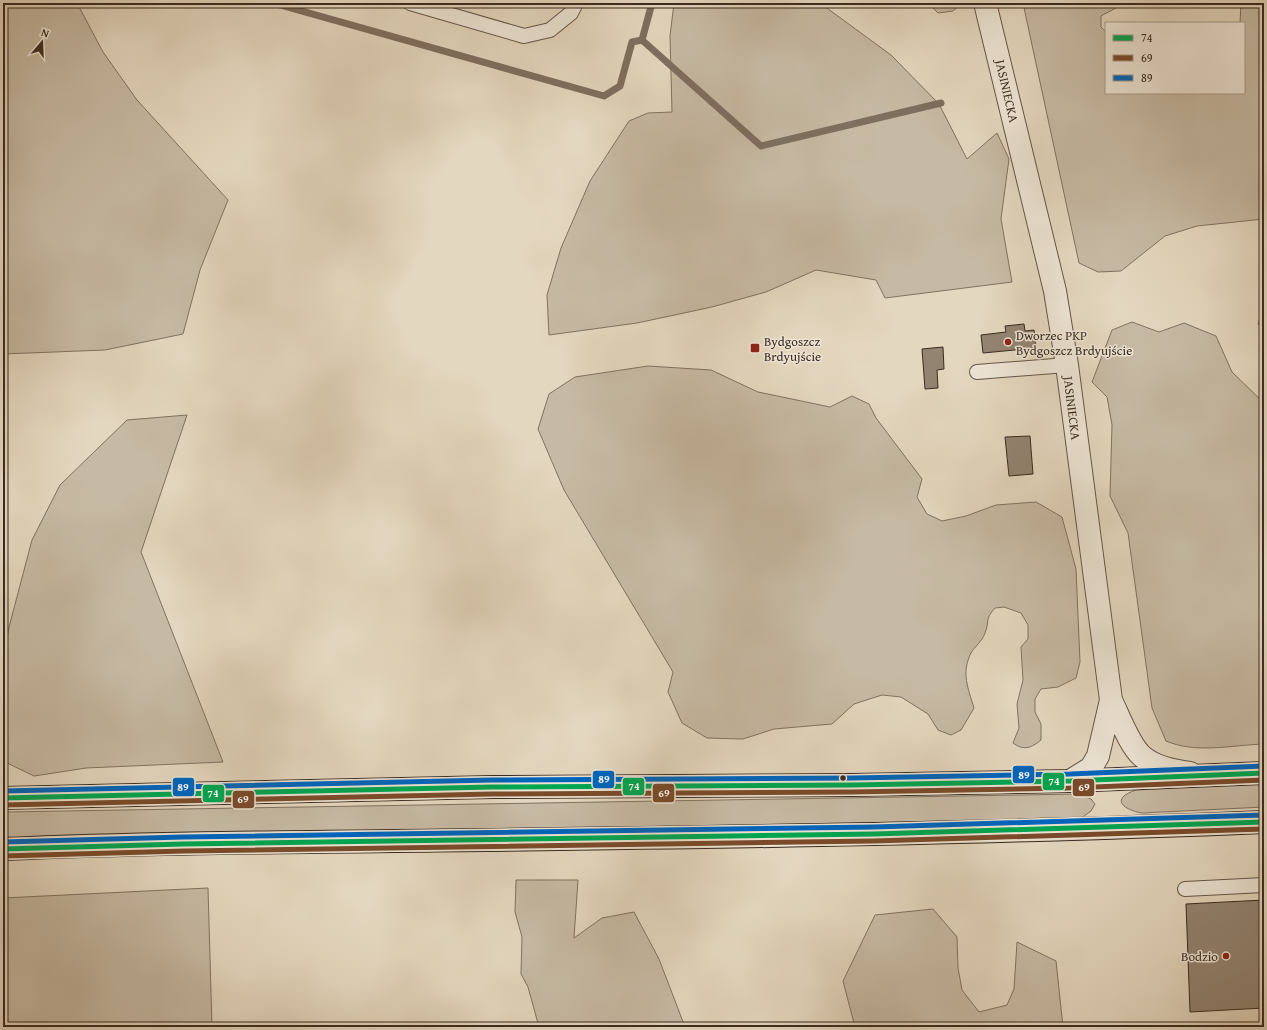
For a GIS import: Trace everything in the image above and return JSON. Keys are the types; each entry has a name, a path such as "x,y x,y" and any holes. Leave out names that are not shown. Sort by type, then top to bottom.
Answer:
{"main road":[{"path":"3,798 492,787 844,785 1070,781 1264,773"},
{"path":"3,849 119,844 552,840 1105,829 1264,822"}],"street":[{"name":"JASINIECKA","path":"985,3 1055,291 1067,365 1110,700 1098,756 1091,768 1070,781"},
{"name":"JASINIECKA","path":"1110,700 1142,757 1159,766 1182,772 1210,775"}],"lane":[{"path":"410,3 524,36 550,30 571,13 576,3"},
{"path":"977,372 1067,365"},
{"path":"1185,890 1264,885"}],"shaded area":[{"path":"3,3 77,3 103,52 137,100 228,200 200,270 183,334 105,350 3,354"},
{"path":"674,3 820,3 891,55 939,104 967,159 997,133 1009,159 1001,219 1012,282 885,298 876,280 816,270 766,292 712,307 637,323 549,335 547,295 561,248 590,181 629,121 648,113 672,112 670,36"},
{"path":"928,3 962,3 953,11 938,13"},
{"path":"1023,3 1125,3 1101,16 1101,27 1105,31 1105,94 1245,94 1245,22 1240,22 1241,3 1264,3 1264,219 1197,226 1165,236 1121,271 1098,272 1079,263"},
{"path":"1264,307 1264,330 1258,324"},
{"path":"1132,322 1159,332 1184,323 1216,336 1232,372 1264,403 1264,744 1214,748 1178,745 1166,741 1152,708 1128,533 1110,496 1112,425 1107,397 1092,382 1112,330"},
{"path":"648,366 711,370 758,392 830,407 852,396 869,404 876,418 922,479 917,497 927,514 942,521 966,516 996,505 1036,502 1062,517 1076,569 1080,662 1076,678 1058,687 1041,689 1035,699 1035,712 1041,724 1041,740 1027,748 1013,743 1019,728 1017,704 1023,680 1021,647 1028,639 1028,625 1021,613 1004,607 995,608 992,612 988,618 984,636 971,653 968,660 966,667 966,680 974,708 961,730 951,735 938,730 928,714 901,697 882,695 854,704 832,724 774,729 743,739 707,738 682,723 668,692 673,672 564,490 538,429 549,394 575,377"},
{"path":"187,415 141,552 223,762 86,768 34,776 3,761 3,661 9,627 32,540 60,485 127,420"},
{"path":"1264,783 1264,807 1142,813 1135,812 1125,807 1121,800 1128,793 1136,790"},
{"path":"1080,794 1091,799 1095,804 1091,811 1080,819 3,838 3,812"},
{"path":"516,880 578,880 574,938 602,918 634,912 659,959 685,1027 539,1027 528,987 521,974 522,937 515,912"},
{"path":"208,888 212,1027 3,1027 3,898"},
{"path":"933,909 957,937 958,968 962,990 979,1012 1007,1005 1014,989 1017,942 1056,961 1063,1027 855,1027 843,981 875,915"}],"building":[{"name":"Dworzec PKP Bydgoszcz Brdyujście","path":"1024,324 1025,331 1034,330 1036,348 983,353 981,335 1006,332 1005,326"},
{"path":"943,347 944,369 937,370 938,388 925,389 922,349"},
{"path":"1030,436 1033,474 1009,476 1005,437"},
{"name":"Bodzio","path":"1264,900 1264,1008 1190,1012 1186,904"}],"waterway":[{"path":"273,3 604,96 620,86 632,42 642,40 761,146 941,103"},
{"path":"642,40 652,3"}],"transit line":[{"name":"89","path":"3,791 492,780 852,778 1070,774 1264,766"},
{"name":"74","path":"3,798 492,787 852,785 1070,781 1264,773"},
{"name":"69","path":"3,805 492,794 852,792 1070,788 1264,780"},
{"name":"89","path":"3,842 183,837 874,827 1264,815"},
{"name":"74","path":"3,849 183,844 874,834 1264,822"},
{"name":"69","path":"3,856 184,851 874,841 1264,829"}],"place":[{"name":"Dworzec PKP Bydgoszcz Brdyujście","path":"1008,342"},
{"name":"Bydgoszcz Brdyujście","path":"755,348"},
{"name":"Bodzio","path":"1226,956"}]}
